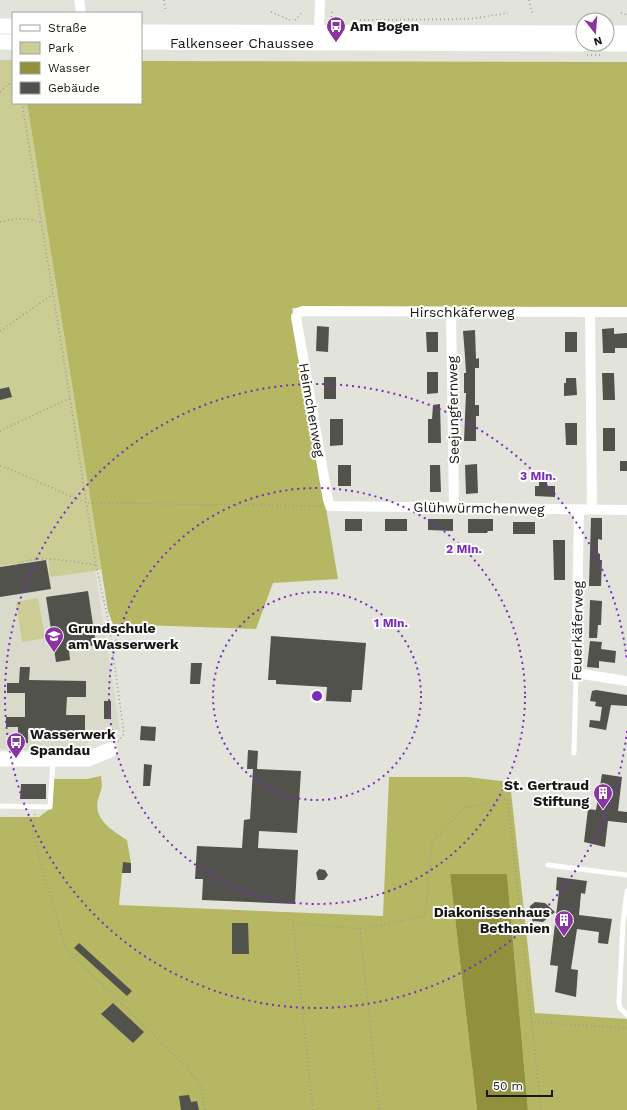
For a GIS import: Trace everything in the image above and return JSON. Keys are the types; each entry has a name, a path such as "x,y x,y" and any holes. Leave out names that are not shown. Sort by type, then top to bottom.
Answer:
{"main road":[{"path":"0,26 12,26"},
{"name":"Falkenseer Chaussee","path":"142,32 322,31 575,33"},
{"name":"Falkenseer Chaussee","path":"142,42 322,31 575,44"},
{"path":"615,33 627,33"},
{"path":"0,42 12,42"},
{"path":"615,44 627,44"},
{"path":"0,759 88,759 110,750"}],"street":[{"path":"79,0 81,12"},
{"path":"320,0 322,31"},
{"name":"Hirschkäferweg","path":"298,313 303,311 627,312"},
{"name":"Seejungfernweg","path":"451,312 454,508"},
{"path":"590,312 592,509"},
{"name":"Heimchenweg","path":"298,313 296,317 330,506"},
{"name":"Glühwürmchenweg","path":"330,506 627,510"},
{"name":"Feuerkäferweg","path":"576,673 579,510"},
{"path":"576,673 627,681"}],"lane":[{"name":"Feuerkäferweg","path":"574,753 576,673"},
{"path":"0,806 50,807 53,759"},
{"path":"548,865 627,875"},
{"path":"627,891 623,923 619,1002 620,1008 627,1015"}],"path":[{"path":"164,0 166,12"},
{"path":"530,0 532,13"},
{"path":"322,31 332,11"},
{"path":"271,12 298,23"},
{"path":"355,21 469,19 508,13"},
{"path":"621,13 627,15"},
{"path":"0,92 12,81"},
{"path":"22,104 96,566 109,624 124,734 110,750"},
{"path":"0,222 20,217 32,218 42,223"},
{"path":"0,331 53,294"},
{"path":"0,431 70,398"},
{"path":"0,466 23,473 60,493 87,503 330,506"},
{"path":"15,565 21,562 37,559 96,566"},
{"path":"313,1110 293,923 360,930 425,916 432,842 464,808 508,799 541,1110"},
{"path":"37,806 32,826 32,833 66,949 190,1071 201,1086 205,1110"},
{"path":"360,930 379,1110"},
{"path":"531,1022 627,1028"}],"shaded area":[{"path":"142,61 627,62 627,308 292,308 338,579 273,583 256,629 113,624 108,611 27,104 142,104"},
{"name":"Grundschule am Wasserwerk","path":"48,559 51,576 95,571 120,730 100,732 83,747 70,750 0,749 0,566"},
{"path":"101,776 102,787 97,807 99,813 111,829 127,840 131,863 123,863 119,905 383,916 389,777 467,777 510,782 535,1013 627,1019 627,1110 528,1110 507,874 450,874 477,1110 0,1110 0,817 39,817 51,808 52,779 87,779"}],"green space":[{"path":"0,60 12,60 12,104 27,104 101,569 50,577 48,559 0,566"},
{"path":"38,598 45,638 22,642 16,602"}],"water":[{"path":"450,874 507,874 528,1110 477,1110"}],"building":[{"path":"317,326 329,327 328,352 316,351"},
{"path":"614,328 614,334 627,333 627,348 615,348 615,353 603,353 602,329"},
{"path":"475,330 476,359 479,358 479,368 475,368 475,405 479,405 479,416 476,416 476,441 464,441 466,393 464,393 464,373 466,373 463,331"},
{"path":"426,332 438,332 438,352 427,352"},
{"path":"565,332 577,332 577,352 565,352"},
{"path":"427,372 438,372 438,393 427,394"},
{"path":"602,373 614,373 615,400 603,400"},
{"path":"324,377 336,377 336,399 324,399"},
{"path":"566,378 576,378 577,395 564,396 564,383 566,383"},
{"path":"9,387 12,397 0,400 0,389"},
{"path":"440,404 441,443 428,443 428,419 432,419 433,405"},
{"path":"330,419 343,419 343,445 330,446"},
{"path":"565,423 577,423 577,445 566,445"},
{"path":"603,428 615,428 615,451 603,451"},
{"path":"620,461 627,461 627,471 620,471"},
{"path":"477,464 478,493 466,494 465,465"},
{"path":"338,465 351,465 351,486 338,486"},
{"path":"430,465 440,465 441,492 430,492"},
{"path":"539,477 547,477 547,486 555,486 555,497 535,496 535,486 539,486"},
{"path":"591,518 602,518 602,540 598,539 598,553 600,554 600,560 602,560 601,586 589,586"},
{"path":"345,519 362,519 362,531 345,531"},
{"path":"385,519 407,519 407,531 385,531"},
{"path":"428,519 453,519 453,531 428,530"},
{"path":"468,519 493,519 493,531 488,531 487,533 468,533"},
{"path":"513,522 535,522 535,534 513,534"},
{"path":"553,540 565,540 565,580 554,580"},
{"path":"46,560 51,589 0,597 0,567"},
{"path":"88,591 96,645 69,650 70,660 56,662 46,597"},
{"path":"590,600 602,601 601,625 598,625 597,638 589,638"},
{"path":"271,636 366,643 362,690 352,690 351,702 326,701 327,687 276,684 276,680 268,680"},
{"path":"590,641 602,642 601,649 616,651 615,663 599,661 599,668 587,667"},
{"path":"191,663 202,663 200,684 190,684"},
{"path":"20,667 30,667 29,680 86,681 86,697 67,697 66,715 85,715 85,732 60,731 60,738 44,738 44,731 28,730 28,743 18,743 18,727 6,727 6,717 25,717 25,693 7,693 7,683 19,683"},
{"path":"596,690 627,695 627,706 611,705 606,730 589,727 590,720 600,721 602,707 595,706 596,702 590,701 592,691"},
{"path":"104,701 111,701 111,719 104,719"},
{"path":"141,726 156,727 155,741 140,740"},
{"path":"248,750 258,751 257,769 301,771 297,833 259,831 258,848 298,850 295,904 202,900 203,879 195,879 197,846 242,848 244,820 250,819 253,769 247,769"},
{"path":"144,764 152,765 150,786 143,786"},
{"name":"St. Gertraud Stiftung","path":"602,774 622,777 618,811 627,812 627,823 608,821 605,847 584,842 588,809 596,810"},
{"path":"21,784 46,784 46,799 20,799"},
{"path":"123,862 131,863 131,873 122,873"},
{"path":"319,869 325,870 328,875 324,880 318,880 316,873"},
{"name":"Diakonissenhaus Bethanien","path":"557,877 587,881 585,894 581,893 579,915 612,919 608,944 598,943 599,932 577,929 571,969 578,970 576,997 555,992 558,966 550,965 559,891 556,890"},
{"path":"535,902 545,903 555,912 543,922 533,921 529,915 530,906"},
{"path":"232,923 248,923 249,954 232,954"},
{"path":"79,943 132,991 127,996 74,948"},
{"path":"113,1003 144,1032 133,1043 101,1014"},
{"path":"189,1095 191,1102 197,1101 199,1110 181,1110 179,1096"}],"place":[{"name":"Am Bogen","path":"336,43"},
{"name":"Grundschule am Wasserwerk","path":"54,653"},
{"name":"Wasserwerk Spandau","path":"16,759"},
{"name":"St. Gertraud Stiftung","path":"603,810"},
{"name":"Diakonissenhaus Bethanien","path":"564,937"}]}
